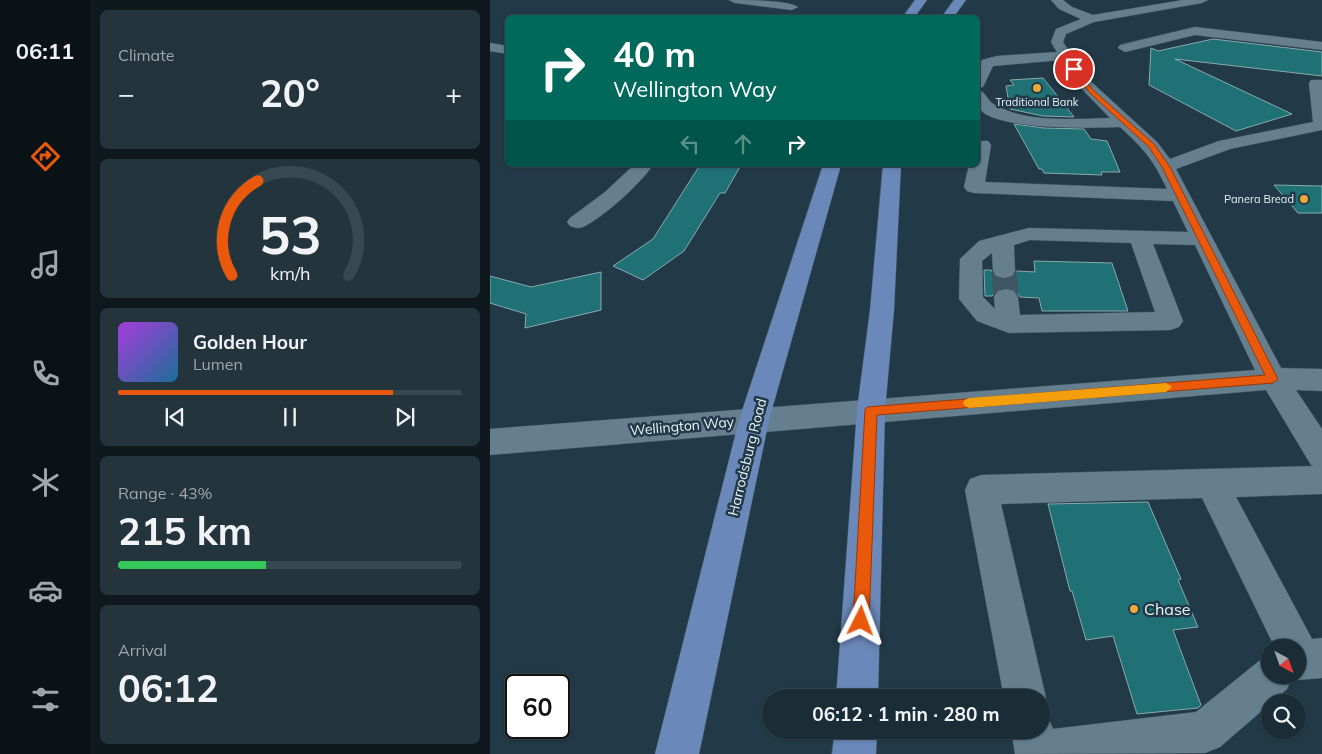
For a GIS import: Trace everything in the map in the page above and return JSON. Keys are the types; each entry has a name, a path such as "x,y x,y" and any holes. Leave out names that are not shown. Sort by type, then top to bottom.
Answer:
{"main road":[{"path":"910,15 920,0"},
{"path":"948,15 960,0"},
{"name":"Harrodsburg Road","path":"678,754 754,420 831,167"},
{"path":"857,689 871,410 882,310 892,167"},
{"path":"854,754 855,739"}],"street":[{"path":"735,0 792,7"},
{"path":"1057,0 1066,8 1092,19"},
{"path":"1139,0 1157,8"},
{"path":"1193,1 1092,19 1060,32 1058,42 1092,92 1151,146 1166,167 1273,379 1322,456"},
{"path":"1125,48 1196,31 1322,46"},
{"path":"490,47 505,50"},
{"path":"980,79 987,63 992,61 1066,56"},
{"path":"1166,167 1225,145 1322,125 1316,83 1322,84"},
{"path":"980,101 987,108 1002,116 1015,119 1093,123 1125,122"},
{"path":"980,156 982,145"},
{"path":"577,222 606,201 633,178 642,167"},
{"path":"978,167 974,187 1180,195"},
{"path":"1140,237 1170,322 1009,324 986,314 971,299 972,259 987,246 1029,234 1140,237 1202,239"},
{"path":"1003,241 1004,271"},
{"path":"1006,297 1009,324"},
{"name":"Wellington Way","path":"490,442 1273,379 1322,380"},
{"path":"1023,689 981,490 1322,480"},
{"path":"1211,483 1289,639"},
{"path":"1034,739 1037,753 1205,732 1265,684"}],"building":[{"path":"1213,39 1322,52 1322,76 1175,59 1292,114 1236,131 1149,85 1151,48 1158,51"},
{"path":"1043,78 1074,117 1043,116 1010,109 1006,86 1014,85 1010,80"},
{"path":"1014,124 1044,128 1084,129 1091,139 1107,141 1120,172 1101,172 1102,175 1044,173 1042,169 1039,169"},
{"path":"699,167 740,167 725,193 720,193 684,251 643,280 613,266 653,239"},
{"name":"Panera Bread","path":"1274,185 1322,186 1322,213 1298,213"},
{"path":"1034,261 1112,263 1128,311 1042,311 1039,298 1020,297 1016,290 1006,287 998,289 992,296 985,296 984,270 991,270 996,278 1004,280 1012,278 1017,271 1035,272"},
{"path":"601,272 601,310 525,328 526,314 490,303 490,276 531,287"},
{"name":"Chase","path":"1148,502 1181,579 1178,580 1198,627 1173,630 1201,705 1198,708 1137,714 1113,636 1086,640 1072,591 1070,591 1048,504"}],"tunnel":[{"path":"1004,271 1006,297"}],"slow traffic":[{"path":"969,403 1166,387"}],"place":[{"name":"Traditional Bank","path":"1037,88"},
{"name":"Panera Bread","path":"1304,199"},
{"name":"Chase","path":"1134,609"}],"route":[{"path":"861,621 871,410 1273,379 1166,167 1151,146 1092,92 1074,69"}]}
